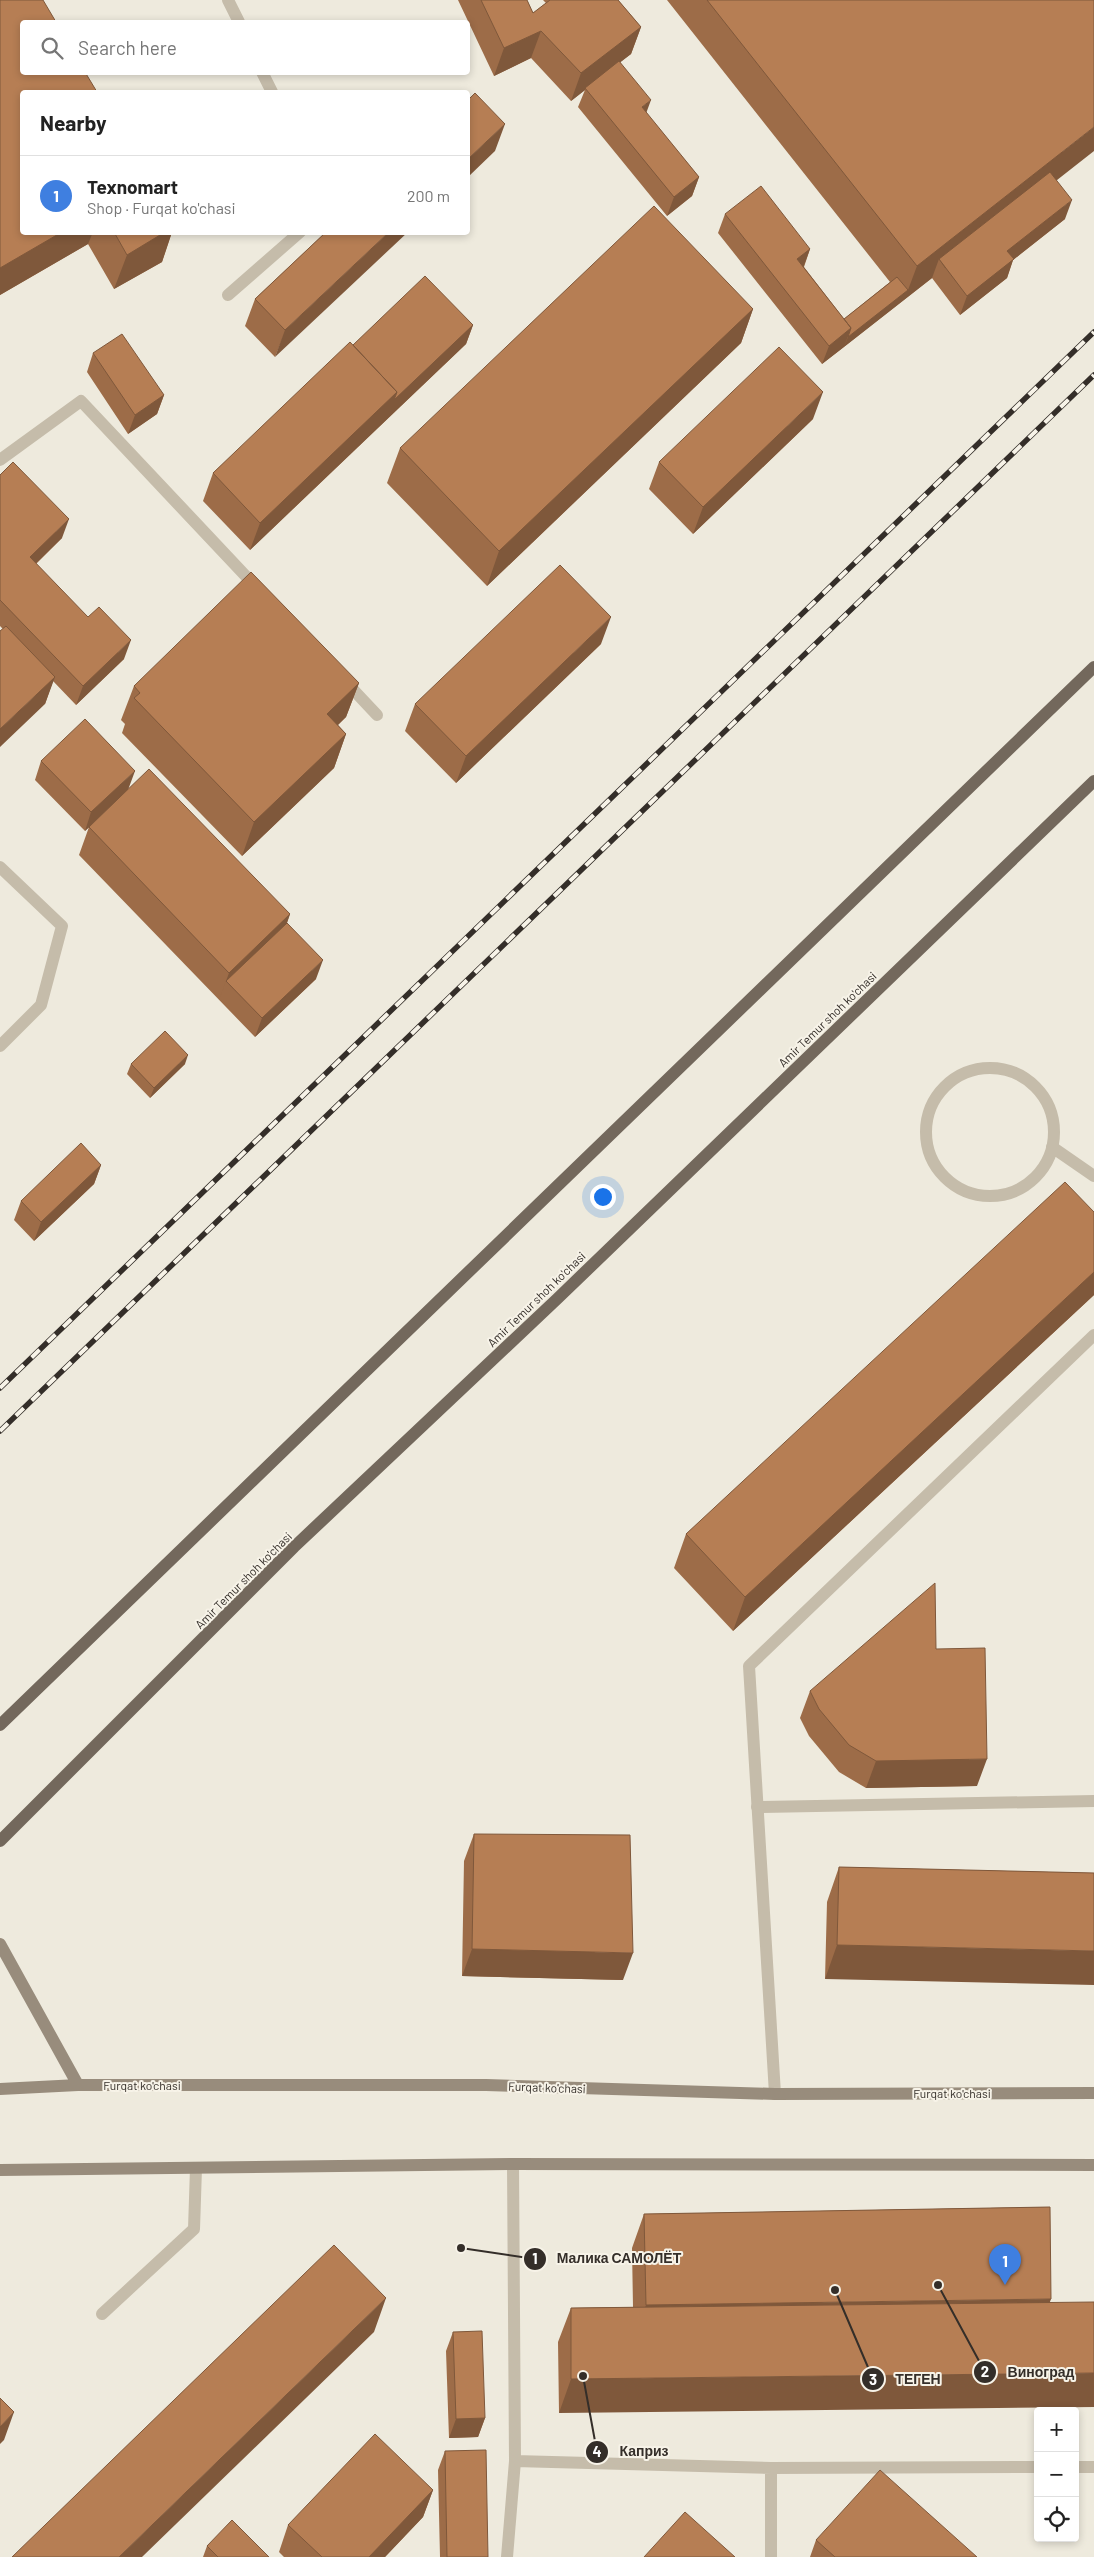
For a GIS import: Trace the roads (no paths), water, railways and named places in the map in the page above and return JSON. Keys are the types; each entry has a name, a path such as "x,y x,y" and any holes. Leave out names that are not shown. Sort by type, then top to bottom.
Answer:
{"main road":[{"path":"0,1725 1094,668"},
{"name":"Amir Temur shoh ko'chasi","path":"0,1842 294,1548 557,1299 1094,781"},
{"path":"0,1944 78,2085"},
{"name":"Furqat ko'chasi","path":"0,2089 78,2085 486,2085 775,2094 1094,2093"},
{"path":"0,2170 513,2164 1094,2165"}],"street":[{"path":"228,0 238,20"},
{"path":"264,75 271,90"},
{"path":"228,296 297,235"},
{"path":"0,460 81,401 263,594"},
{"path":"337,672 377,715"},
{"path":"0,867 62,926 41,1005 0,1046"},
{"path":"979,1069 999,1069 1019,1075 1035,1087 1048,1104 1053,1125 1052,1147 1044,1166 1030,1182 1010,1193 989,1197 967,1192 948,1181 934,1165 929,1151 926,1124 932,1105 944,1088 960,1076 979,1069"},
{"path":"1052,1147 1094,1176"},
{"path":"775,2094 748,1666 1094,1334"},
{"path":"757,1807 1094,1801"},
{"path":"507,2557 515,2461 513,2164"},
{"path":"102,2314 194,2229 196,2168"},
{"path":"515,2461 771,2468 1034,2468"},
{"path":"1079,2467 1094,2467"},
{"path":"771,2468 771,2557"}],"railway":[{"path":"0,1388 1094,332"},
{"path":"0,1431 1094,375"}],"place":[{"name":"Малика САМОЛЁТ","path":"461,2248"},
{"name":"Виноград","path":"938,2285"},
{"name":"Texnomart","path":"1005,2285"},
{"name":"ТЕГЕН","path":"835,2290"},
{"name":"Каприз","path":"583,2376"}]}
